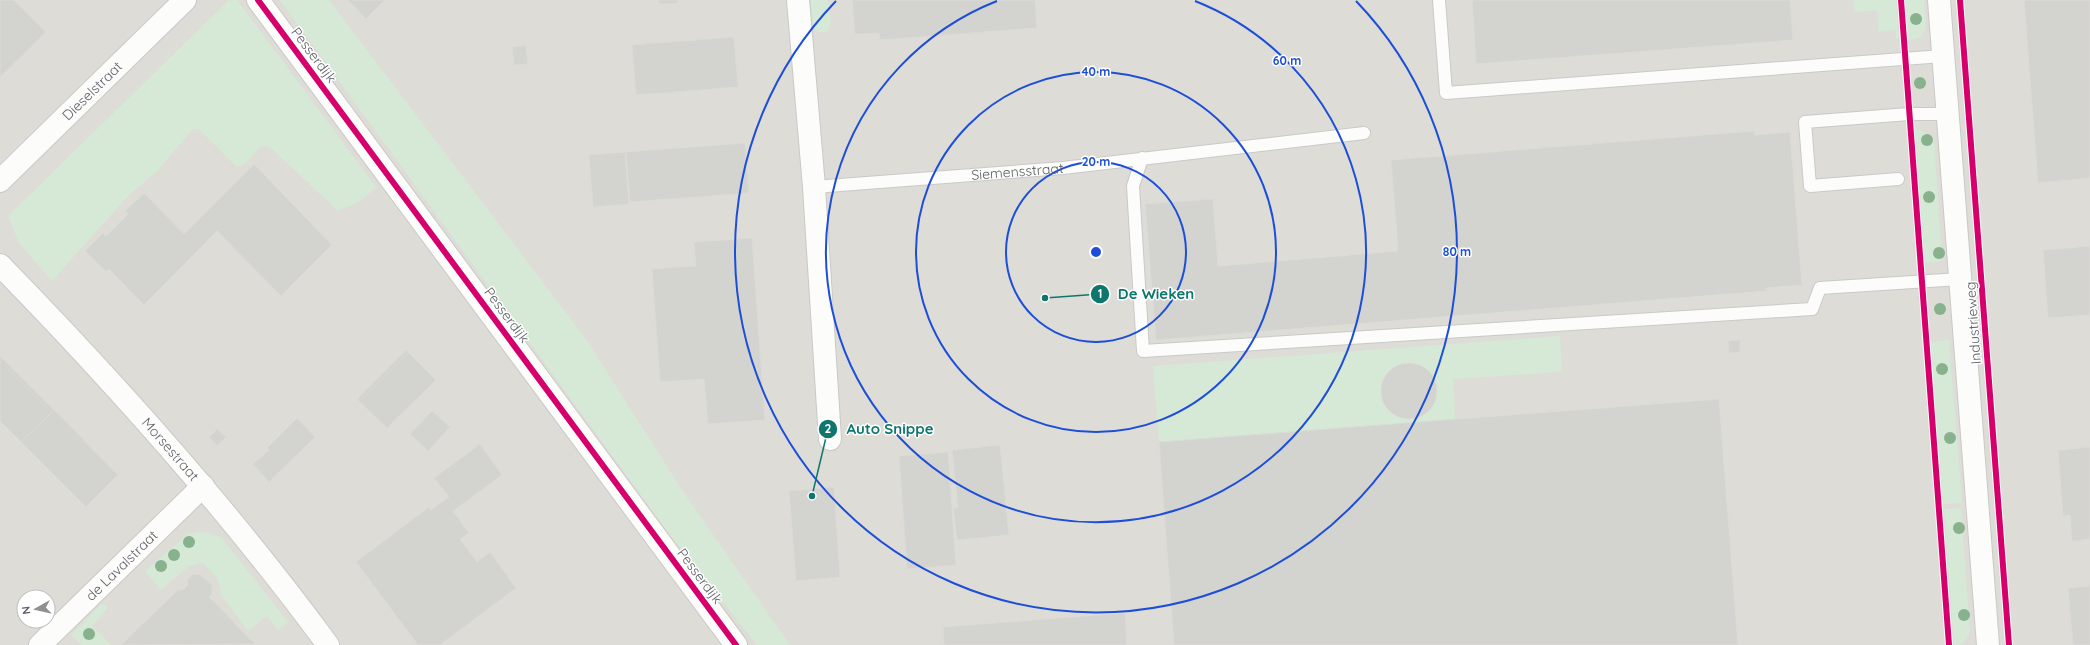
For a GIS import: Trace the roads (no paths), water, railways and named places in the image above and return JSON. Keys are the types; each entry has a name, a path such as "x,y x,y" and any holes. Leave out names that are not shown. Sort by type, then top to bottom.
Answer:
{"street":[{"name":"Pesserdijk","path":"258,0 736,645"},
{"path":"798,0 814,187 830,439"},
{"name":"Industrieweg","path":"1939,0 1988,645"},
{"name":"Dieselstraat","path":"0,181 180,2"},
{"name":"Morsestraat","path":"0,264 59,325 203,486 283,583 328,645"},
{"name":"de Lavalstraat","path":"40,645 203,486"}],"lane":[{"path":"1439,0 1446,93 1943,56"},
{"path":"1898,179 1810,186 1805,122 1909,114 1947,114"},
{"name":"Siemensstraat","path":"814,187 1063,168 1364,133"},
{"path":"1142,158 1133,186 1144,351 1812,309 1820,288 1960,279"}],"place":[{"name":"De Wieken","path":"1045,298"},
{"name":"Auto Snippe","path":"812,496"}]}
